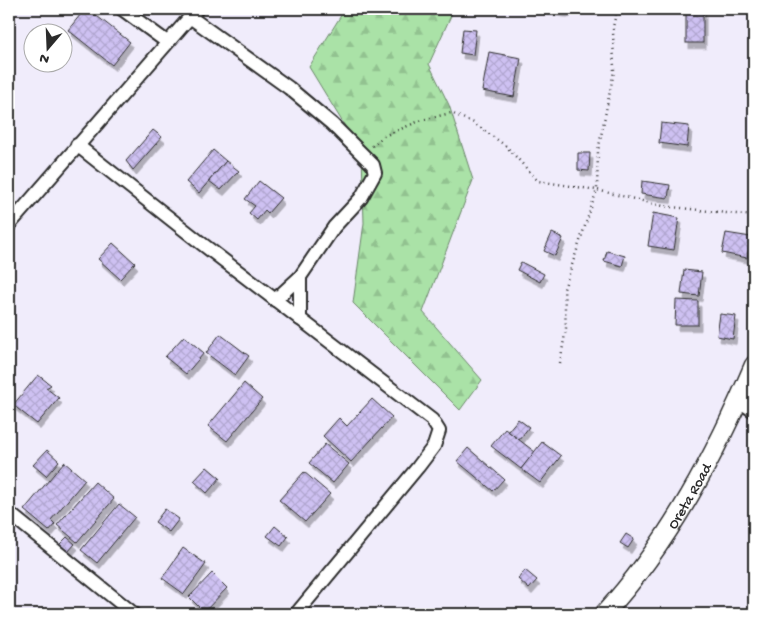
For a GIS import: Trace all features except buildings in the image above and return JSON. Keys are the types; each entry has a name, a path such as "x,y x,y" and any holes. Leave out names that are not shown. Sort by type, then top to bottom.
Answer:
{"street":[{"path":"122,9 167,42"},
{"path":"9,224 194,13 332,124 373,165 375,173 361,198 334,228 300,277 275,300"},
{"path":"77,145 432,420 439,431 434,446 418,467 296,614"},
{"path":"300,277 300,319"},
{"name":"Oreta Road","path":"604,614 620,596 684,507 739,401 754,365"},
{"path":"739,401 754,411"},
{"path":"9,513 134,614"}],"path":[{"path":"560,363 566,328 564,289 596,190 598,151 614,71 614,27 617,9"},
{"path":"362,154 384,136 422,120 451,113 474,123 506,146 538,181 596,190 663,206 754,216"}],"green space":[{"path":"345,9 454,9 429,64 449,105 473,180 423,312 482,380 460,410 353,303 364,223 362,154 309,67"}]}
